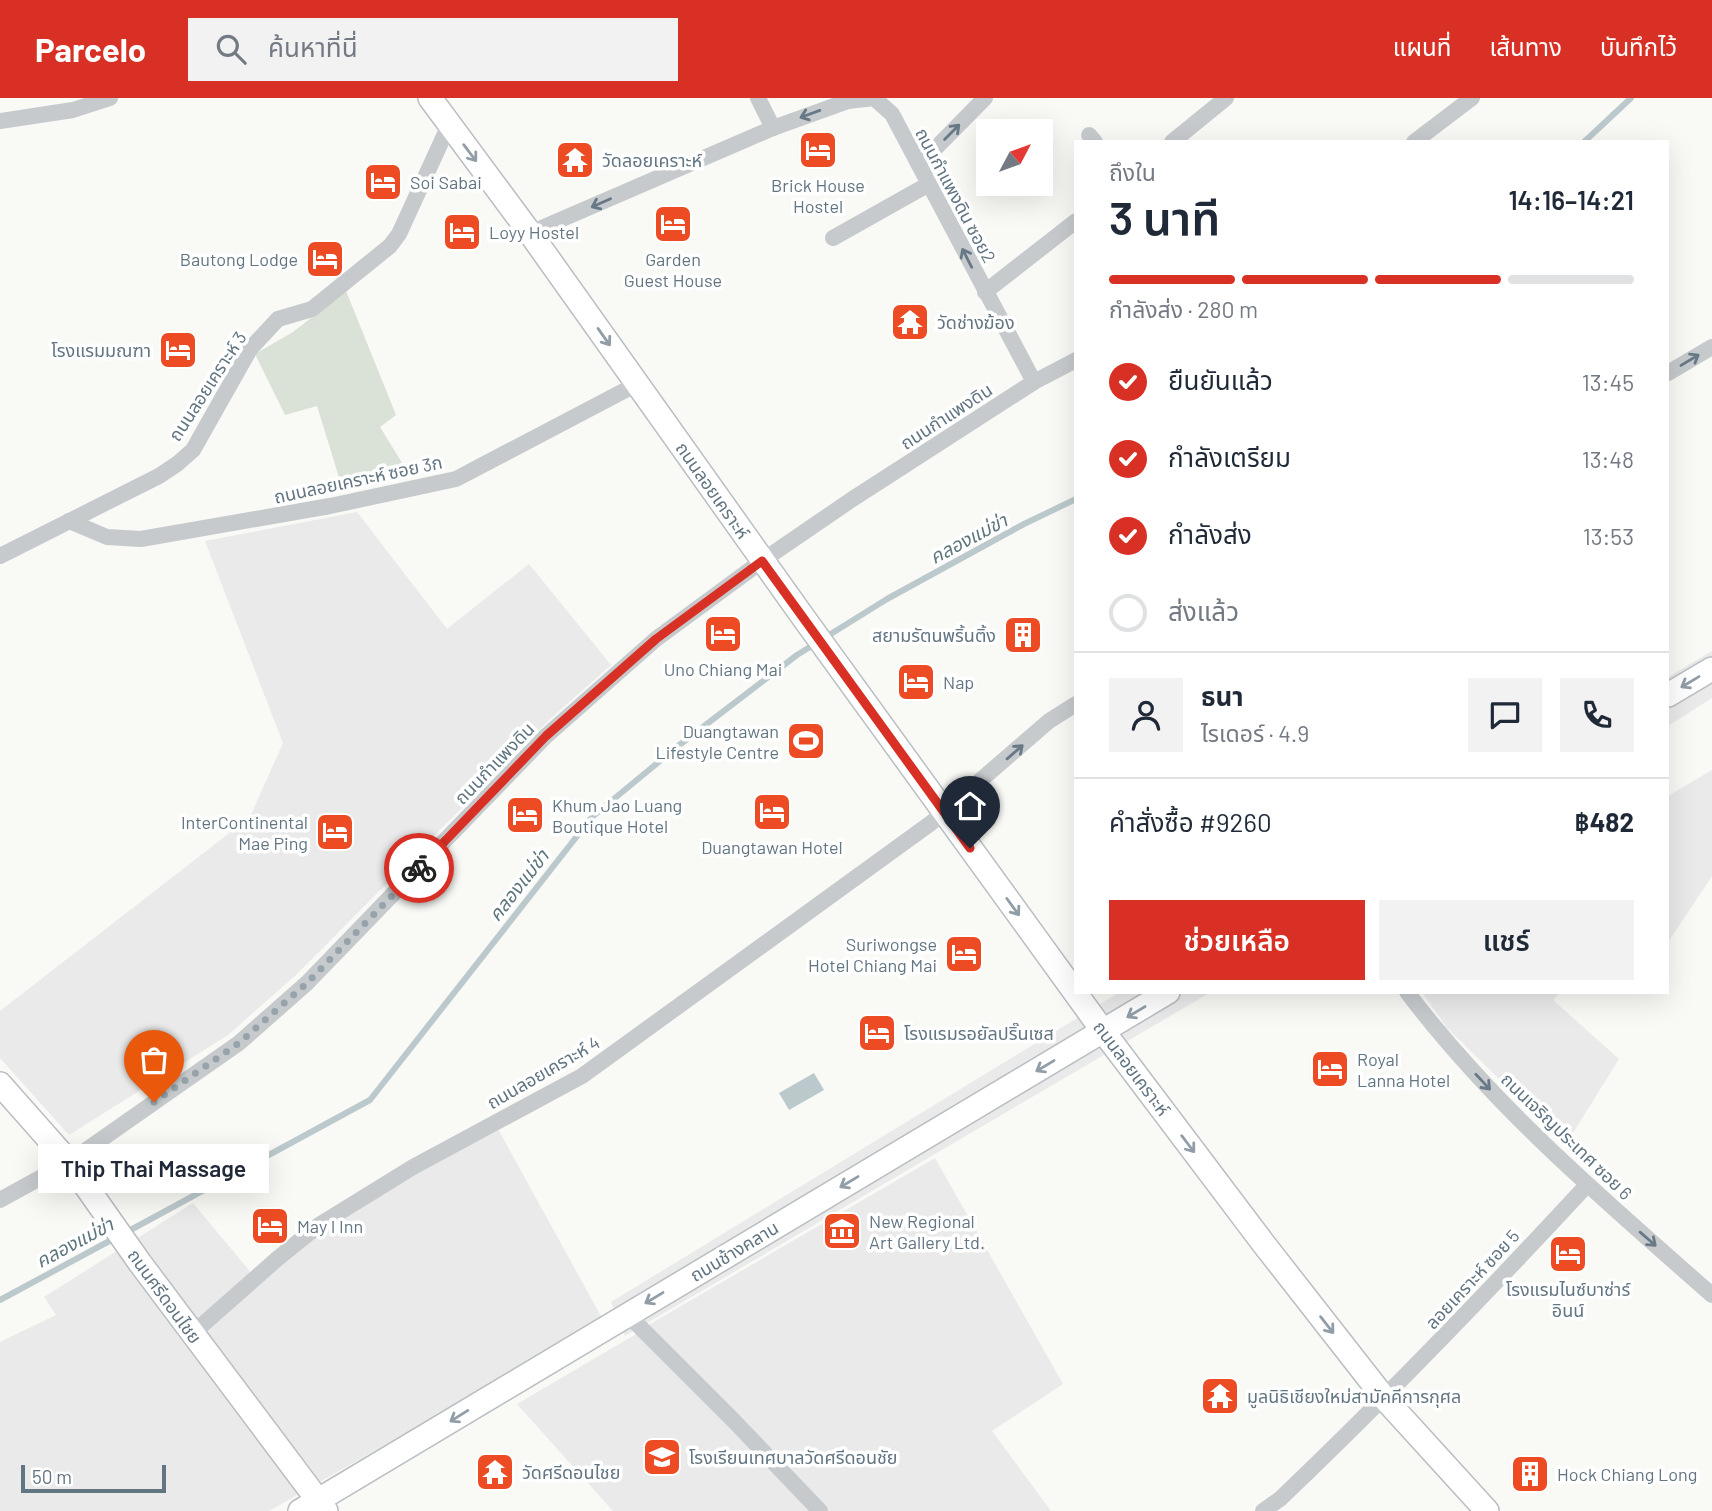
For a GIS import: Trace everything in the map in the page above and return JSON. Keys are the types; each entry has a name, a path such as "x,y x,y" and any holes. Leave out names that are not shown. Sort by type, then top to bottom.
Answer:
{"street":[{"name":"ถนนลอยเคราะห์","path":"430,98 530,233 762,561 1074,991"},
{"path":"758,98 773,128"},
{"name":"ถนนกำแพงดิน ซอย2","path":"530,233 773,128 848,101 874,98 892,114 1034,382"},
{"path":"919,165 985,98"},
{"path":"1174,140 1226,98"},
{"path":"1417,140 1472,98"},
{"path":"0,121 73,110 107,99"},
{"name":"ถนนลอยเคราะห์ 3","path":"0,556 159,476 193,450 250,349 278,319 312,309 390,246 399,234 449,125"},
{"path":"833,238 929,184"},
{"path":"985,292 1074,223"},
{"path":"1669,372 1712,347"},
{"name":"ถนนกำแพงดิน","path":"0,1200 69,1162 239,1043 307,983 546,736 656,639 851,500 1034,382 1074,361"},
{"name":"ถนนลอยเคราะห์ ซอย 3ก","path":"69,521 107,537 141,539 330,506 456,479 637,384"},
{"path":"1669,694 1712,669"},
{"name":"ถนนลอยเคราะห์ 4","path":"192,1334 276,1259 319,1225 413,1167 582,1076 944,812 1049,721 1074,705"},
{"name":"ถนนลอยเคราะห์","path":"1076,994 1263,1243 1385,1399 1487,1511"},
{"name":"ถนนช้างคลาน","path":"314,1508 627,1314 1165,994"},
{"name":"ถนนเจริญประเทศ ซอย 6","path":"1409,994 1442,1037 1540,1141 1712,1296"},
{"name":"ถนนศรีดอนไชย","path":"0,1084 69,1162 314,1508"},
{"name":"ลอยเคราะห์ ซอย 5","path":"1263,1511 1285,1505 1587,1185"},
{"path":"627,1314 734,1420 820,1511"}],"shaded area":[{"path":"346,291 396,415 380,427 407,471 340,492 338,474 317,406 285,415 255,354 293,332"},
{"name":"InterContinental Mae Ping","path":"357,512 447,629 529,564 611,665 549,720 297,974 228,1035 69,1135 0,1058 0,1011 250,817 283,743 205,541"},
{"path":"1712,651 1712,698 1669,725 1669,676"},
{"path":"1712,770 1712,876 1669,940 1669,795"},
{"path":"1117,994 1208,994 625,1336 611,1302"},
{"path":"1423,994 1558,994 1553,1000 1619,1059 1568,1141 1534,1113 1447,1028"},
{"path":"814,1073 824,1090 789,1110 779,1093"},
{"path":"498,1129 603,1320 269,1511 0,1511 0,1342 56,1315 44,1297 193,1203 258,1281 326,1228 417,1172"},
{"path":"935,1158 1063,1384 992,1431 1051,1511 825,1511 645,1327"},
{"name":"โรงเรียนเทศบาลวัดศรีดอนชัย","path":"638,1333 813,1511 613,1511 517,1404"}],"waterway":[{"name":"คลองแม่ข่า","path":"1586,140 1631,98"},
{"name":"คลองแม่ข่า","path":"125,1233 370,1100 592,817 678,746 797,655 887,599 1024,524 1074,500"},
{"name":"คลองแม่ข่า","path":"0,1300 115,1238"}],"way so far":[{"path":"154,1102 239,1043 307,983 419,868"}],"place":[{"name":"Brick House Hostel","path":"818,150"},
{"name":"วัดลอยเคราะห์","path":"575,160"},
{"name":"Soi Sabai","path":"383,182"},
{"name":"Garden Guest House","path":"673,224"},
{"name":"Loyy Hostel","path":"462,232"},
{"name":"Bautong Lodge","path":"325,259"},
{"name":"วัดช่างฆ้อง","path":"910,322"},
{"name":"โรงแรมมณฑา","path":"178,350"},
{"name":"Uno Chiang Mai","path":"723,634"},
{"name":"สยามรัตนพริ้นติ้ง","path":"1023,635"},
{"name":"Nap","path":"916,682"},
{"name":"Duangtawan Lifestyle Centre","path":"806,741"},
{"name":"Duangtawan Hotel","path":"772,812"},
{"name":"Khum Jao Luang Boutique Hotel","path":"525,815"},
{"name":"InterContinental Mae Ping","path":"335,832"},
{"name":"Suriwongse Hotel Chiang Mai","path":"964,954"},
{"name":"โรงแรมรอยัลปริ๊นเซส","path":"877,1033"},
{"name":"Royal Lanna Hotel","path":"1330,1069"},
{"name":"Thip Thai Massage","path":"154,1102"},
{"name":"May I Inn","path":"270,1226"},
{"name":"New Regional Art Gallery Ltd.","path":"842,1231"},
{"name":"โรงแรมไนซ์บาซ่าร์ อินน์","path":"1568,1254"},
{"name":"มูลนิธิเชียงใหม่สามัคคีการกุศล","path":"1220,1396"},
{"name":"โรงเรียนเทศบาลวัดศรีดอนชัย","path":"662,1457"},
{"name":"วัดศรีดอนไชย","path":"495,1472"},
{"name":"Hock Chiang Long","path":"1530,1474"}],"route":[{"path":"419,868 546,736 656,639 762,561 970,848"}]}
